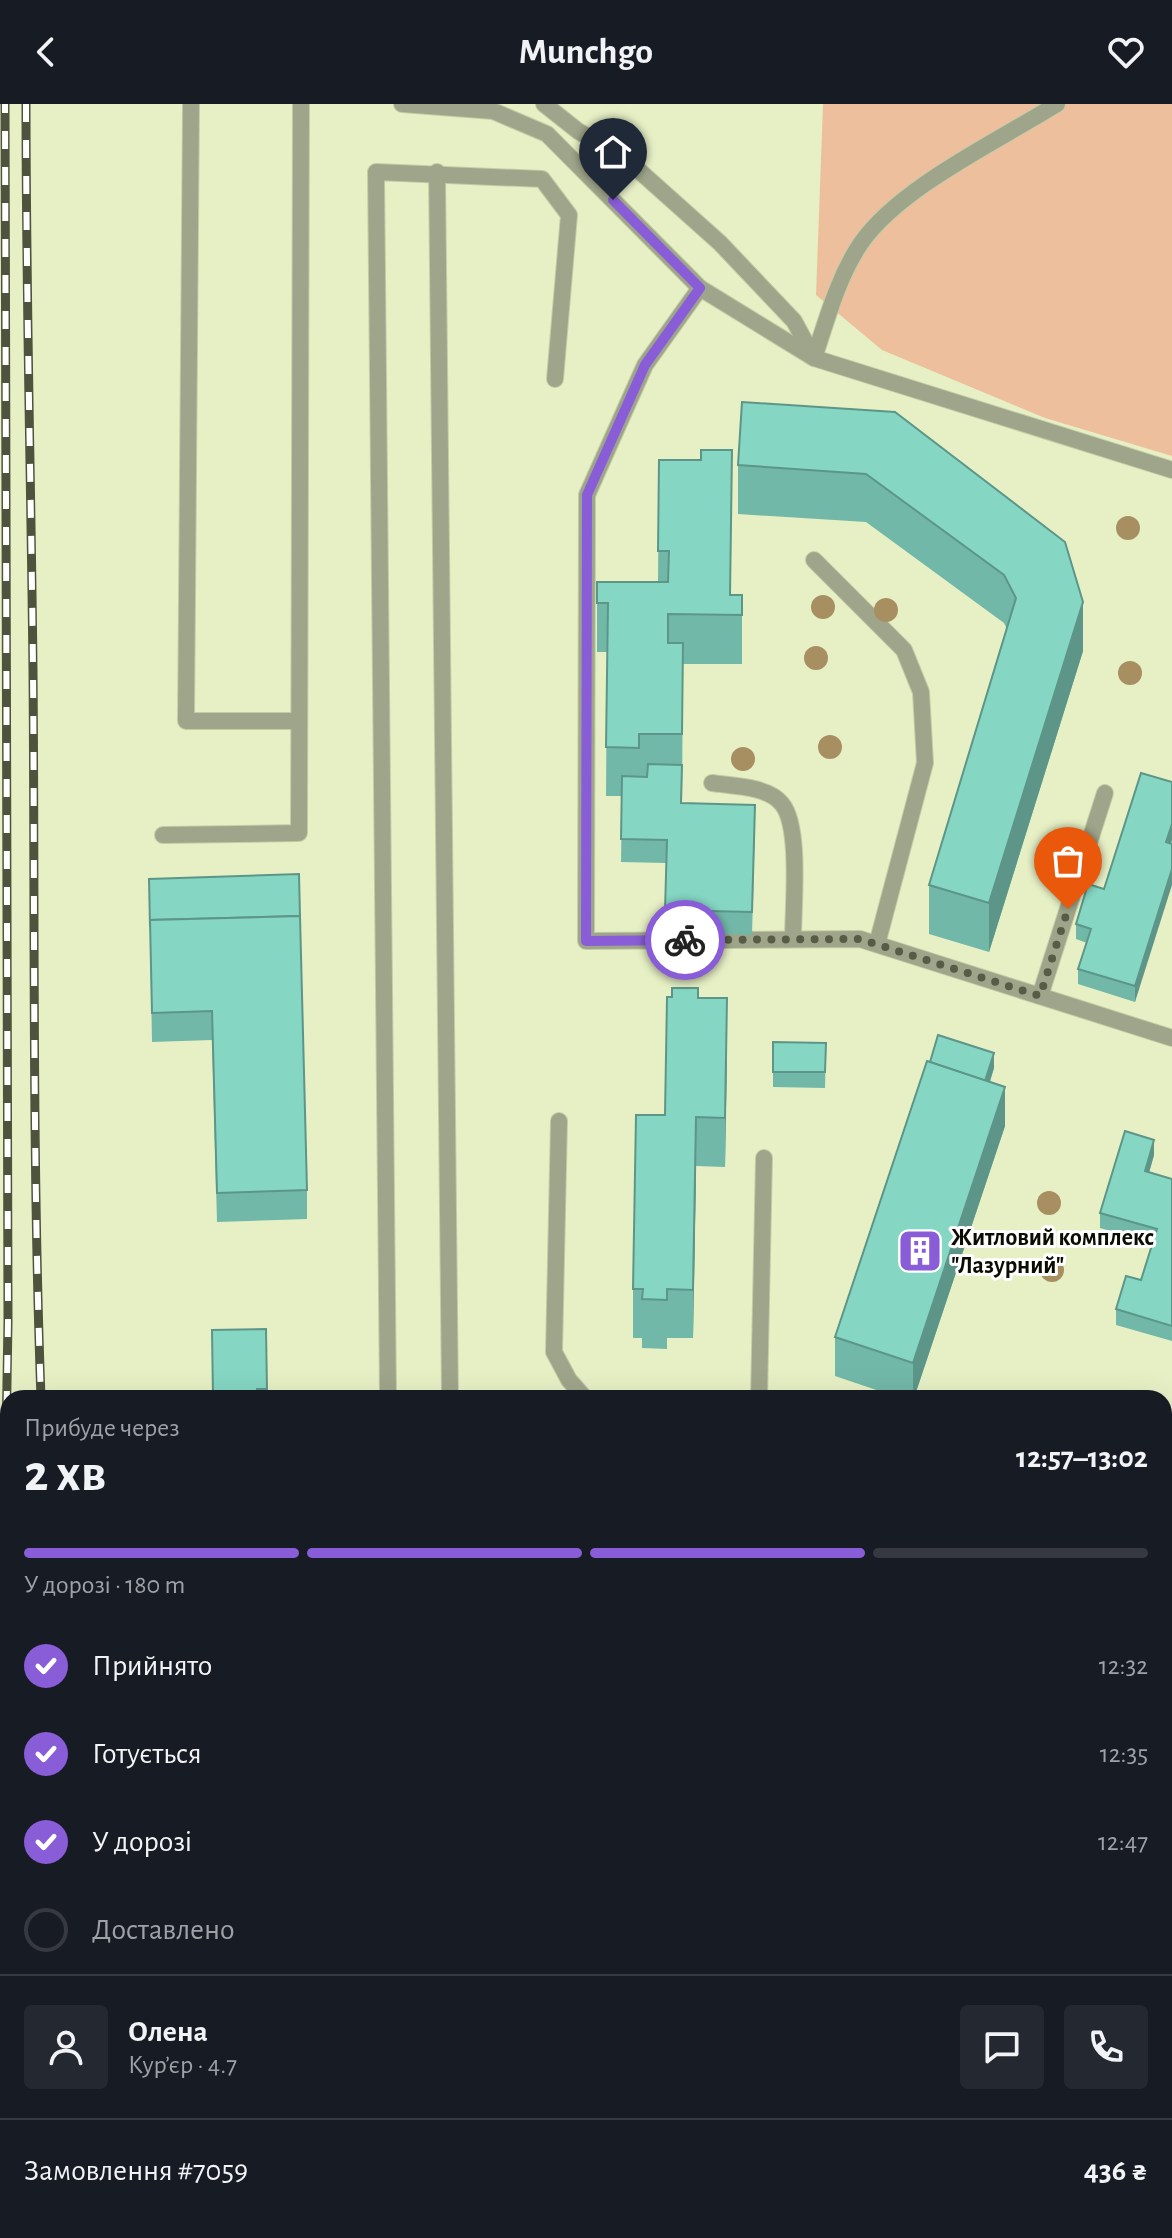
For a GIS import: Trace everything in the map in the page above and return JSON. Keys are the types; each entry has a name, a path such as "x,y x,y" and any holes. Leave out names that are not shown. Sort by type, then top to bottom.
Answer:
{"lane":[{"path":"191,104 186,721 296,721"},
{"path":"163,835 299,833 296,721 301,104"},
{"path":"402,104 493,111 547,134 700,288 814,358 1172,470"},
{"path":"544,104 578,131 626,159 720,243 794,321 814,358"},
{"path":"814,358 837,291 860,245 883,215 916,191 1057,104"},
{"path":"388,1390 376,172 437,172 542,179 569,215 555,379"},
{"path":"437,172 450,1390"},
{"path":"700,288 645,365 587,495 586,941 860,939 1172,1038"},
{"path":"814,560 904,650 921,692 925,763 877,944"},
{"path":"712,783 756,789 781,802 792,824 793,939"},
{"path":"1040,996 1105,793"},
{"path":"559,1121 554,1352 578,1390"},
{"path":"759,1390 764,1158"}],"shaded area":[{"path":"823,104 1172,104 1172,456 1045,418 882,350 816,295"}],"building":[{"path":"742,402 895,412 1065,542 1083,602 989,903 929,885 1016,598 1004,575 866,474 738,465"},
{"path":"701,450 732,450 730,595 742,595 742,615 668,614 668,643 683,643 682,734 639,734 639,748 606,747 608,603 597,603 597,582 668,582 669,551 658,551 659,460 701,460"},
{"path":"648,764 682,765 681,803 755,805 752,912 665,910 667,840 621,839 622,776 647,777"},
{"path":"1141,773 1172,782 1172,824 1166,842 1172,844 1172,869 1135,986 1078,969 1091,929 1076,924 1088,884 1104,889"},
{"path":"299,874 300,916 150,920 150,927 149,879"},
{"path":"300,916 307,1190 217,1193 212,1011 152,1013 150,920"},
{"path":"672,988 698,988 698,998 727,998 725,1118 696,1117 693,1290 667,1289 667,1300 642,1299 643,1289 633,1289 636,1115 665,1115 667,997 672,997"},
{"path":"938,1035 994,1053 985,1081 930,1062"},
{"path":"773,1042 826,1043 825,1072 773,1072"},
{"name":"Житловий комплекс \"Лазурний\"","path":"927,1061 1005,1087 913,1363 835,1337"},
{"path":"1125,1131 1154,1140 1145,1171 1172,1179 1172,1326 1116,1309 1126,1276 1141,1280 1157,1229 1100,1213"},
{"path":"266,1329 267,1389 213,1390 212,1330"}],"railway":[{"path":"5,104 7,1390"},
{"path":"26,104 35,1125 41,1390"}],"way so far":[{"path":"685,940 860,939 1040,996 1068,909"}],"place":[{"name":"Житловий комплекс \"Лазурний\"","path":"920,1251"}],"route":[{"path":"613,200 700,288 645,365 587,495 586,941 685,940"}]}
